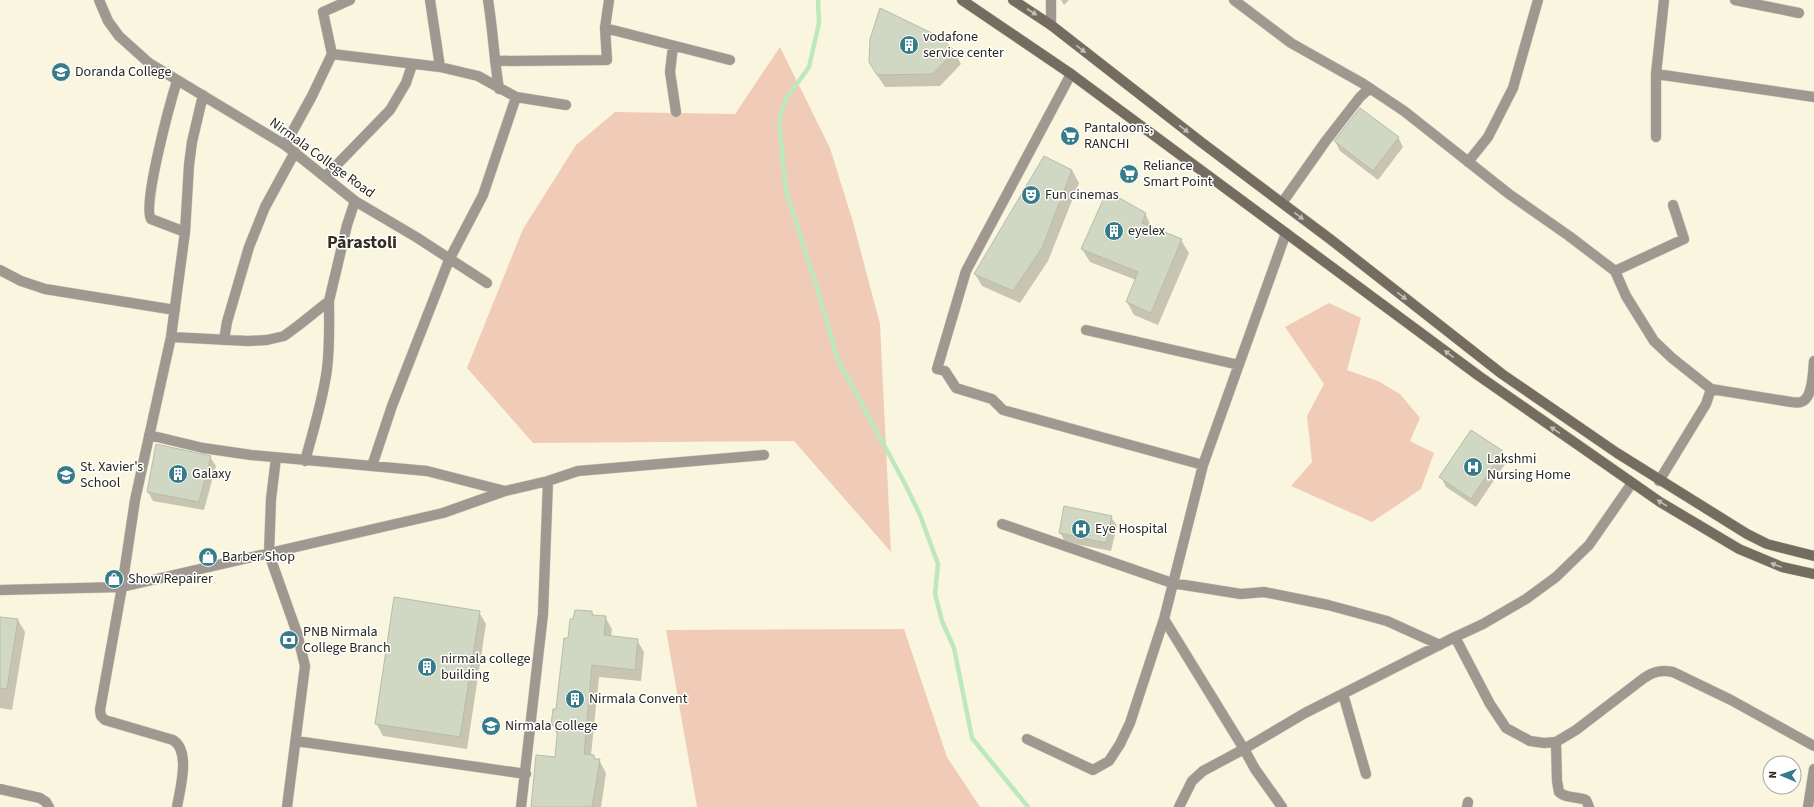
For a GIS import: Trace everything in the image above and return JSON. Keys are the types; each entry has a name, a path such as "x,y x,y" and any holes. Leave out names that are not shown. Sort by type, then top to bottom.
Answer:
{"main road":[{"path":"962,0 1071,74 1485,380 1660,502 1739,549 1782,567 1814,574"},
{"path":"1013,0 1051,25 1502,374 1659,481 1747,534 1767,544 1814,556"}],"street":[{"name":"Nirmala College Road","path":"99,0 108,21 119,36 149,63 285,145 355,201 416,237 449,260 487,283"},
{"path":"285,145 312,96 332,54 323,12 350,0"},
{"path":"430,0 440,67"},
{"path":"488,0 494,36 495,61 499,89"},
{"path":"495,61 607,60 605,28 609,0"},
{"path":"1051,0 1051,25"},
{"path":"1234,0 1291,43 1370,88 1404,111 1468,162 1615,271 1626,296 1654,341 1672,358 1711,389 1791,402 1802,402 1808,398 1814,361"},
{"path":"1468,162 1488,137 1513,88 1538,0"},
{"path":"1656,138 1656,74 1664,0"},
{"path":"1735,0 1799,13"},
{"path":"605,28 730,60"},
{"path":"673,46 670,72 676,112"},
{"path":"332,54 440,67 478,76 499,89 516,97 566,105"},
{"path":"325,177 390,110 406,83 412,64"},
{"path":"1071,74 966,271 937,369 945,371 956,388 992,399 1003,410 1203,465"},
{"path":"1656,74 1814,97"},
{"path":"177,81 165,121 148,213 151,219 185,232"},
{"path":"1282,203 1325,142 1360,97 1370,88"},
{"path":"177,807 183,767 179,743 111,723 101,716 103,692 122,587 135,500 171,337 185,232 189,165 192,142 203,95"},
{"path":"372,466 392,406 449,260 483,194 516,97"},
{"path":"224,340 227,322 249,246 265,207 295,152"},
{"path":"305,461 324,389 327,369 329,348 329,301 347,225 355,201"},
{"path":"1615,271 1684,239 1673,205"},
{"path":"1027,739 1093,770 1109,761 1120,744 1130,723 1164,619 1203,465 1286,233"},
{"path":"0,270 21,281 45,289 175,310"},
{"path":"171,337 248,342 274,339 284,336 329,301"},
{"path":"1086,330 1239,365"},
{"path":"1659,481 1706,404 1711,389"},
{"path":"149,435 203,448 276,458 427,471 504,491"},
{"path":"0,590 122,587 443,513 504,491 548,481 578,471 764,455"},
{"path":"276,458 270,499 269,554 297,633 305,666 287,807"},
{"path":"521,807 526,774 543,614 548,481"},
{"path":"1179,807 1192,781 1203,771 1305,713 1483,624 1526,599 1556,577 1589,545 1632,483"},
{"path":"1002,524 1172,583 1241,594 1264,592 1328,605 1387,621 1440,645"},
{"path":"1164,619 1255,769 1282,807"},
{"path":"1455,637 1490,704 1506,728 1530,741 1556,742 1576,730 1644,678 1665,670 1673,672 1731,700 1814,746"},
{"path":"1343,694 1366,774"},
{"path":"296,741 526,774"},
{"path":"1556,742 1560,792 1567,797 1582,798 1586,800 1589,807"},
{"path":"1808,807 1814,769"},
{"path":"0,789 40,798 46,802 48,807"}],"shaded area":[{"path":"780,47 830,148 853,222 880,324 891,552 794,441 533,443 467,368 523,229 576,145 615,112 735,114"},
{"path":"1329,303 1361,318 1347,370 1378,381 1400,394 1420,418 1410,441 1434,453 1421,489 1372,522 1291,486 1312,462 1307,416 1324,384 1285,327"},
{"path":"904,629 947,757 980,807 697,807 666,630"}],"building":[{"name":"vodafone service center","path":"880,8 940,37 955,51 933,74 877,75 869,62 870,39"},
{"path":"1360,108 1399,137 1373,171 1334,141"},
{"path":"1044,156 1072,170 1042,248 1013,291 974,274"},
{"path":"1107,191 1146,213 1142,223 1182,239 1151,313 1126,302 1138,272 1081,249"},
{"path":"1471,430 1503,451 1471,499 1439,477"},
{"name":"Galaxy","path":"156,444 211,456 199,502 147,492"},
{"path":"1064,506 1112,516 1106,543 1059,533"},
{"name":"nirmala college building","path":"394,597 480,611 460,737 375,724"},
{"name":"Nirmala Convent","path":"575,610 592,611 592,615 606,616 604,635 638,639 635,670 592,665 584,754 594,755 594,759 600,759 592,807 531,807 536,755 555,757 558,725 551,725 553,709 556,709 564,638 568,638 570,619 573,619"},
{"path":"0,617 18,619 7,689 0,688"}],"waterway":[{"path":"818,0 819,23 809,67 786,99 779,120 786,192 815,281 838,360 904,482 920,515 938,564 935,594 942,621 954,648 972,738 1028,807"}],"place":[{"name":"vodafone service center","path":"909,45"},
{"name":"Doranda College","path":"61,72"},
{"name":"Pantaloons, RANCHI","path":"1070,136"},
{"name":"Reliance Smart Point","path":"1129,174"},
{"name":"Fun cinemas","path":"1031,195"},
{"name":"eyelex","path":"1114,231"},
{"name":"Lakshmi Nursing Home","path":"1473,467"},
{"name":"Galaxy","path":"178,474"},
{"name":"St. Xavier's School","path":"66,475"},
{"name":"Eye Hospital","path":"1081,529"},
{"name":"Barber Shop","path":"208,557"},
{"name":"Show Repairer","path":"114,579"},
{"name":"PNB Nirmala College Branch","path":"289,640"},
{"name":"nirmala college building","path":"427,667"},
{"name":"Nirmala Convent","path":"575,699"},
{"name":"Nirmala College","path":"491,726"}],"district":[{"name":"Pārastoli","path":"362,242"}]}
